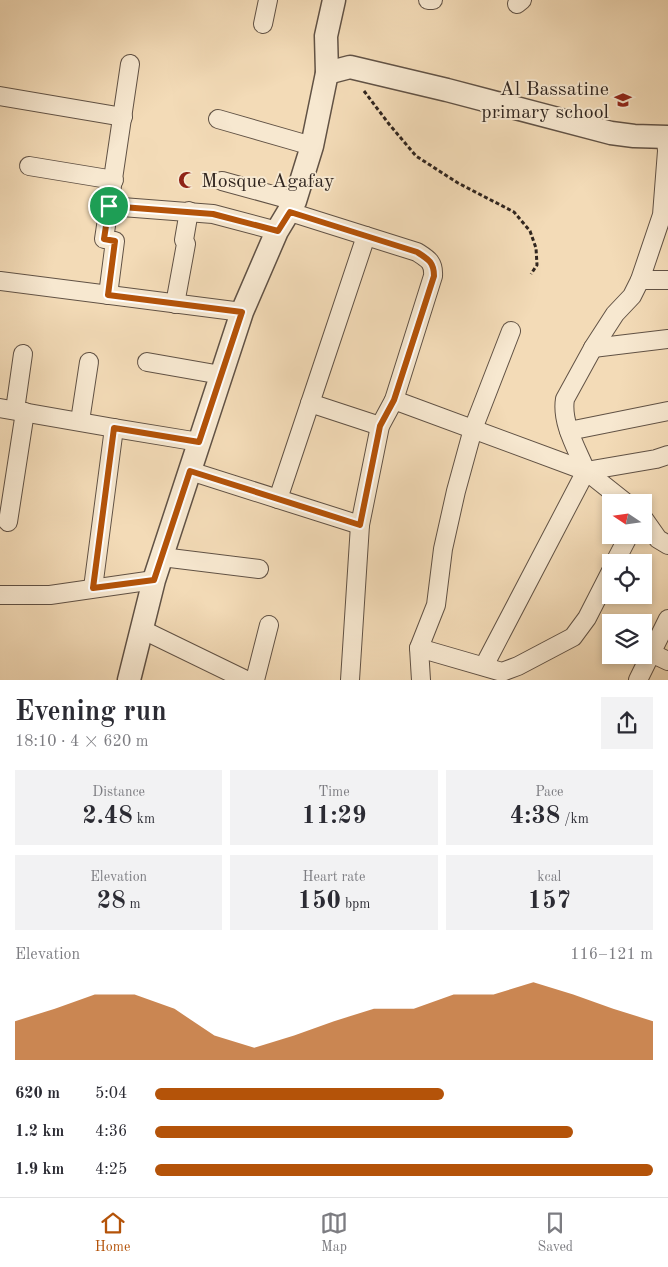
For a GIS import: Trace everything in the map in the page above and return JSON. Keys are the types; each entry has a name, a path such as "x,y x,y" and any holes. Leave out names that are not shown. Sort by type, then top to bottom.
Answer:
{"street":[{"path":"263,24 268,0"},
{"path":"129,680 154,580 242,312 278,231 292,207 312,146 327,73 326,36 334,0"},
{"path":"428,0 433,0"},
{"path":"108,295 115,241 104,239 130,64"},
{"path":"327,73 350,67 611,133 667,137 662,215 640,280 632,296 615,314 593,348 565,399 564,405 569,431 586,471"},
{"path":"0,96 123,118"},
{"path":"218,119 312,146"},
{"path":"29,166 114,180"},
{"path":"222,181 366,236 417,252 428,259 434,267 434,276 394,400 380,426 360,525 350,680"},
{"path":"109,206 213,214 278,231"},
{"path":"175,304 186,244 184,240 189,211"},
{"path":"278,499 366,236"},
{"path":"640,280 668,280"},
{"path":"0,281 242,312"},
{"path":"420,680 419,648 436,605 443,549 456,491 473,429 511,331"},
{"path":"593,348 668,339"},
{"path":"8,522 13,410 23,354"},
{"path":"80,421 89,362"},
{"path":"147,362 221,375"},
{"path":"394,400 586,471 615,494"},
{"path":"310,403 380,426"},
{"path":"13,410 199,442"},
{"path":"569,431 668,410"},
{"path":"93,588 114,428"},
{"path":"586,471 664,461"},
{"path":"190,471 360,525"},
{"path":"484,666 586,471"},
{"path":"652,530 658,539 668,545"},
{"path":"162,557 260,569"},
{"path":"0,595 50,595 154,580"},
{"path":"419,648 484,666 505,676 518,666 573,637 587,618 602,589"},
{"path":"652,651 668,619"},
{"path":"255,680 269,625"},
{"path":"141,629 246,680"},
{"path":"652,653 668,661"},
{"path":"638,680 646,664"}],"path":[{"path":"350,67 365,93 416,156 458,183 514,212 530,231 536,248 536,265 531,274"}],"place":[{"name":"Al Bassatine primary school","path":"623,100"},
{"name":"Mosque Agafay","path":"187,180"}],"route":[{"path":"109,206 213,214 278,231 290,212 417,252 428,259 434,267 434,276 394,400 380,426 360,525 190,471 154,580 93,588 114,428 199,442 242,312 108,295 115,241 104,239 109,206"}]}
